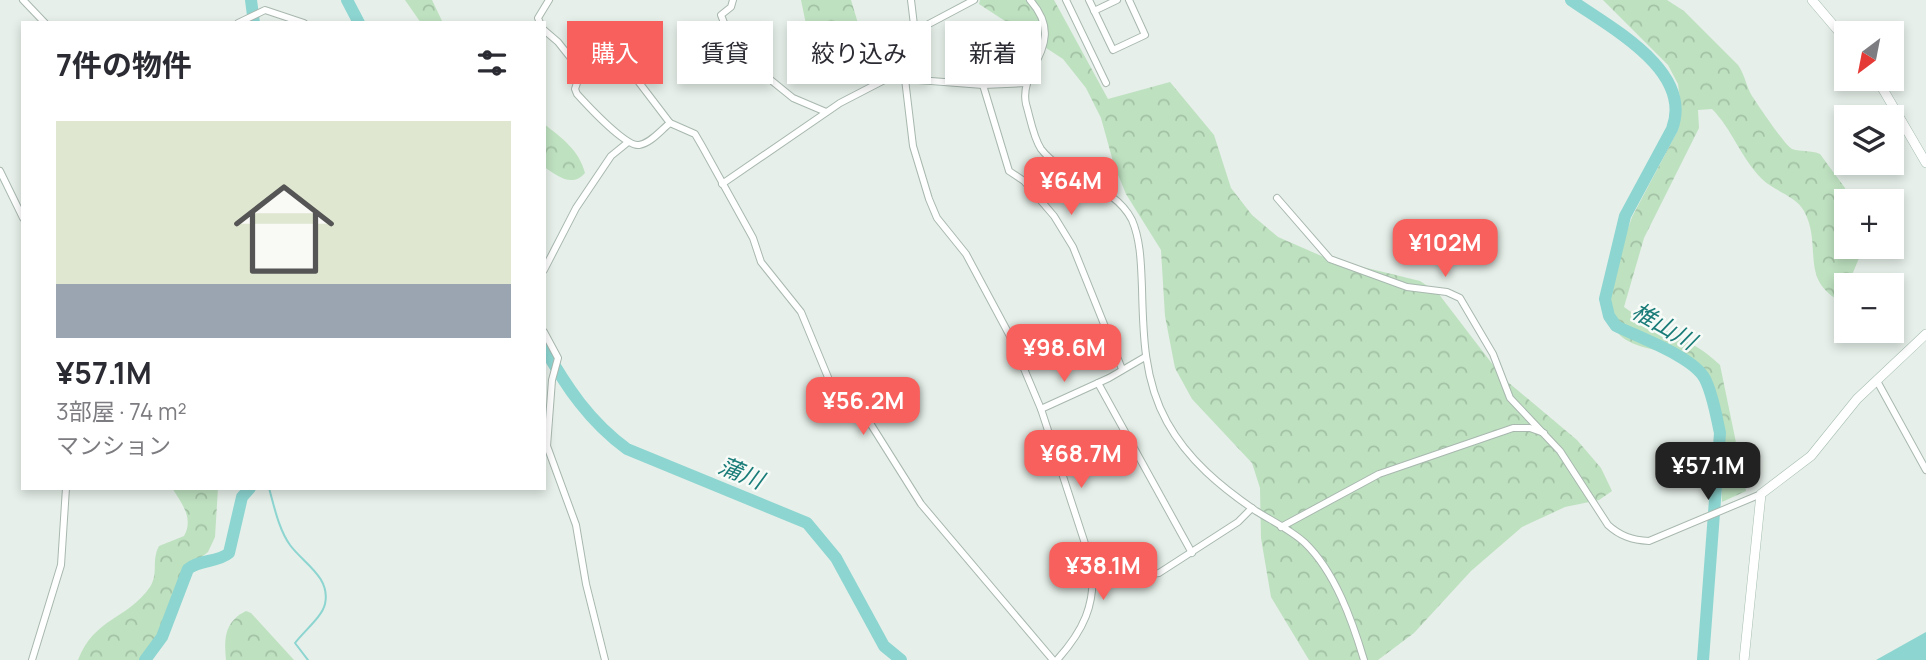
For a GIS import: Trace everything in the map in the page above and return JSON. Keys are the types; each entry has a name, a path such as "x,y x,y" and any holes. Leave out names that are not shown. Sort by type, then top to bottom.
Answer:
{"street":[{"path":"23,0 43,21"},
{"path":"539,21 549,0"},
{"path":"733,0 731,7 721,15 735,51 793,98 826,113"},
{"path":"911,0 914,21"},
{"path":"931,22 974,0"},
{"path":"1030,0 1040,13 1044,33 1041,57"},
{"path":"1066,0 1106,83"},
{"path":"1089,0 1113,50 1144,34 1129,0"},
{"path":"1094,11 1117,0"},
{"path":"1812,0 1834,26"},
{"path":"240,21 265,10 298,21"},
{"path":"546,32 567,55"},
{"path":"931,81 1005,84"},
{"path":"577,84 577,94 627,143 640,145 670,122"},
{"path":"641,84 670,122 695,134 752,238 761,262 801,312 832,387 870,423 921,504 1055,660 1085,622 1093,577 1041,409 1011,338 965,254 937,218 929,199 914,146 906,84"},
{"path":"722,184 826,113 878,84"},
{"path":"1027,84 1026,102 1043,152 1112,197 1123,206 1133,223 1141,260 1145,358 1166,422 1192,461 1252,508 1298,537 1316,555 1350,615 1364,660"},
{"path":"983,85 1009,170 1024,181 1054,216 1073,247 1122,369"},
{"path":"1884,91 1926,163"},
{"path":"546,267 560,245 572,214 611,156 627,143"},
{"path":"0,171 21,214"},
{"path":"1277,198 1330,259 1407,287 1447,292 1460,298 1493,354 1510,398 1546,434 1608,525 1632,539 1649,541 1760,494 1811,456 1857,400 1926,334"},
{"path":"546,336 558,358 552,380 547,446 576,525 586,584 605,660"},
{"path":"1041,409 1145,358"},
{"path":"1877,381 1926,470"},
{"path":"1098,383 1192,553"},
{"path":"1281,527 1404,463 1513,428 1530,428 1546,434"},
{"path":"32,660 61,565 66,490"},
{"path":"1744,660 1760,494"},
{"path":"1093,577 1140,561 1156,574 1192,553 1252,508"}],"green space":[{"path":"405,0 432,0 442,21 420,21"},
{"path":"801,0 851,0 857,21 805,21"},
{"path":"980,0 1054,0 1108,99 1170,82 1214,135 1231,188 1252,215 1278,237 1326,258 1420,281 1438,293 1503,378 1577,440 1601,468 1612,491 1599,500 1565,507 1522,527 1471,571 1414,633 1378,660 1309,660 1271,597 1261,538 1260,488 1252,463 1192,399 1175,368 1165,316 1161,250 1126,194 1114,165 1101,118 1086,88 1063,59 1041,45 1041,21 1005,21 979,4"},
{"path":"1603,0 1667,0 1684,11 1738,65 1752,96 1789,147 1820,154 1845,188 1834,189 1834,259 1859,259 1853,273 1834,273 1834,297 1818,280 1812,235 1804,211 1790,197 1762,179 1712,109 1698,110 1699,128 1644,238 1624,307 1698,348 1720,365 1746,491 1722,502 1720,419 1714,387 1708,374 1698,362 1632,343 1619,334 1609,318 1605,293 1632,217 1678,130 1681,107 1678,84 1668,65"},
{"path":"546,126 569,145 579,158 585,173 575,180 554,174 546,168"},
{"path":"173,490 218,490 215,537 208,552 186,569 166,620 144,660 78,660 93,635 141,598 150,587 159,546 184,536 187,529 183,505"},
{"path":"246,611 251,613 294,660 226,660 225,645 229,626"}],"water":[{"path":"1926,632 1926,660 1876,660"}],"waterway":[{"path":"251,0 254,21"},
{"name":"蒲川","path":"347,0 358,21"},
{"name":"椎山川","path":"1571,0 1645,53 1671,88 1676,108 1672,129 1625,216 1605,299 1609,316 1616,326 1665,348 1690,363 1705,379 1712,398 1720,433 1703,660"},
{"name":"蒲川","path":"546,350 580,403 627,449 807,523 836,558 884,646 901,660"},
{"path":"145,660 162,637 188,569 229,553 242,497 248,490"},
{"path":"270,490 286,539 315,571 326,594 325,604 317,619 295,643 308,660"}]}
